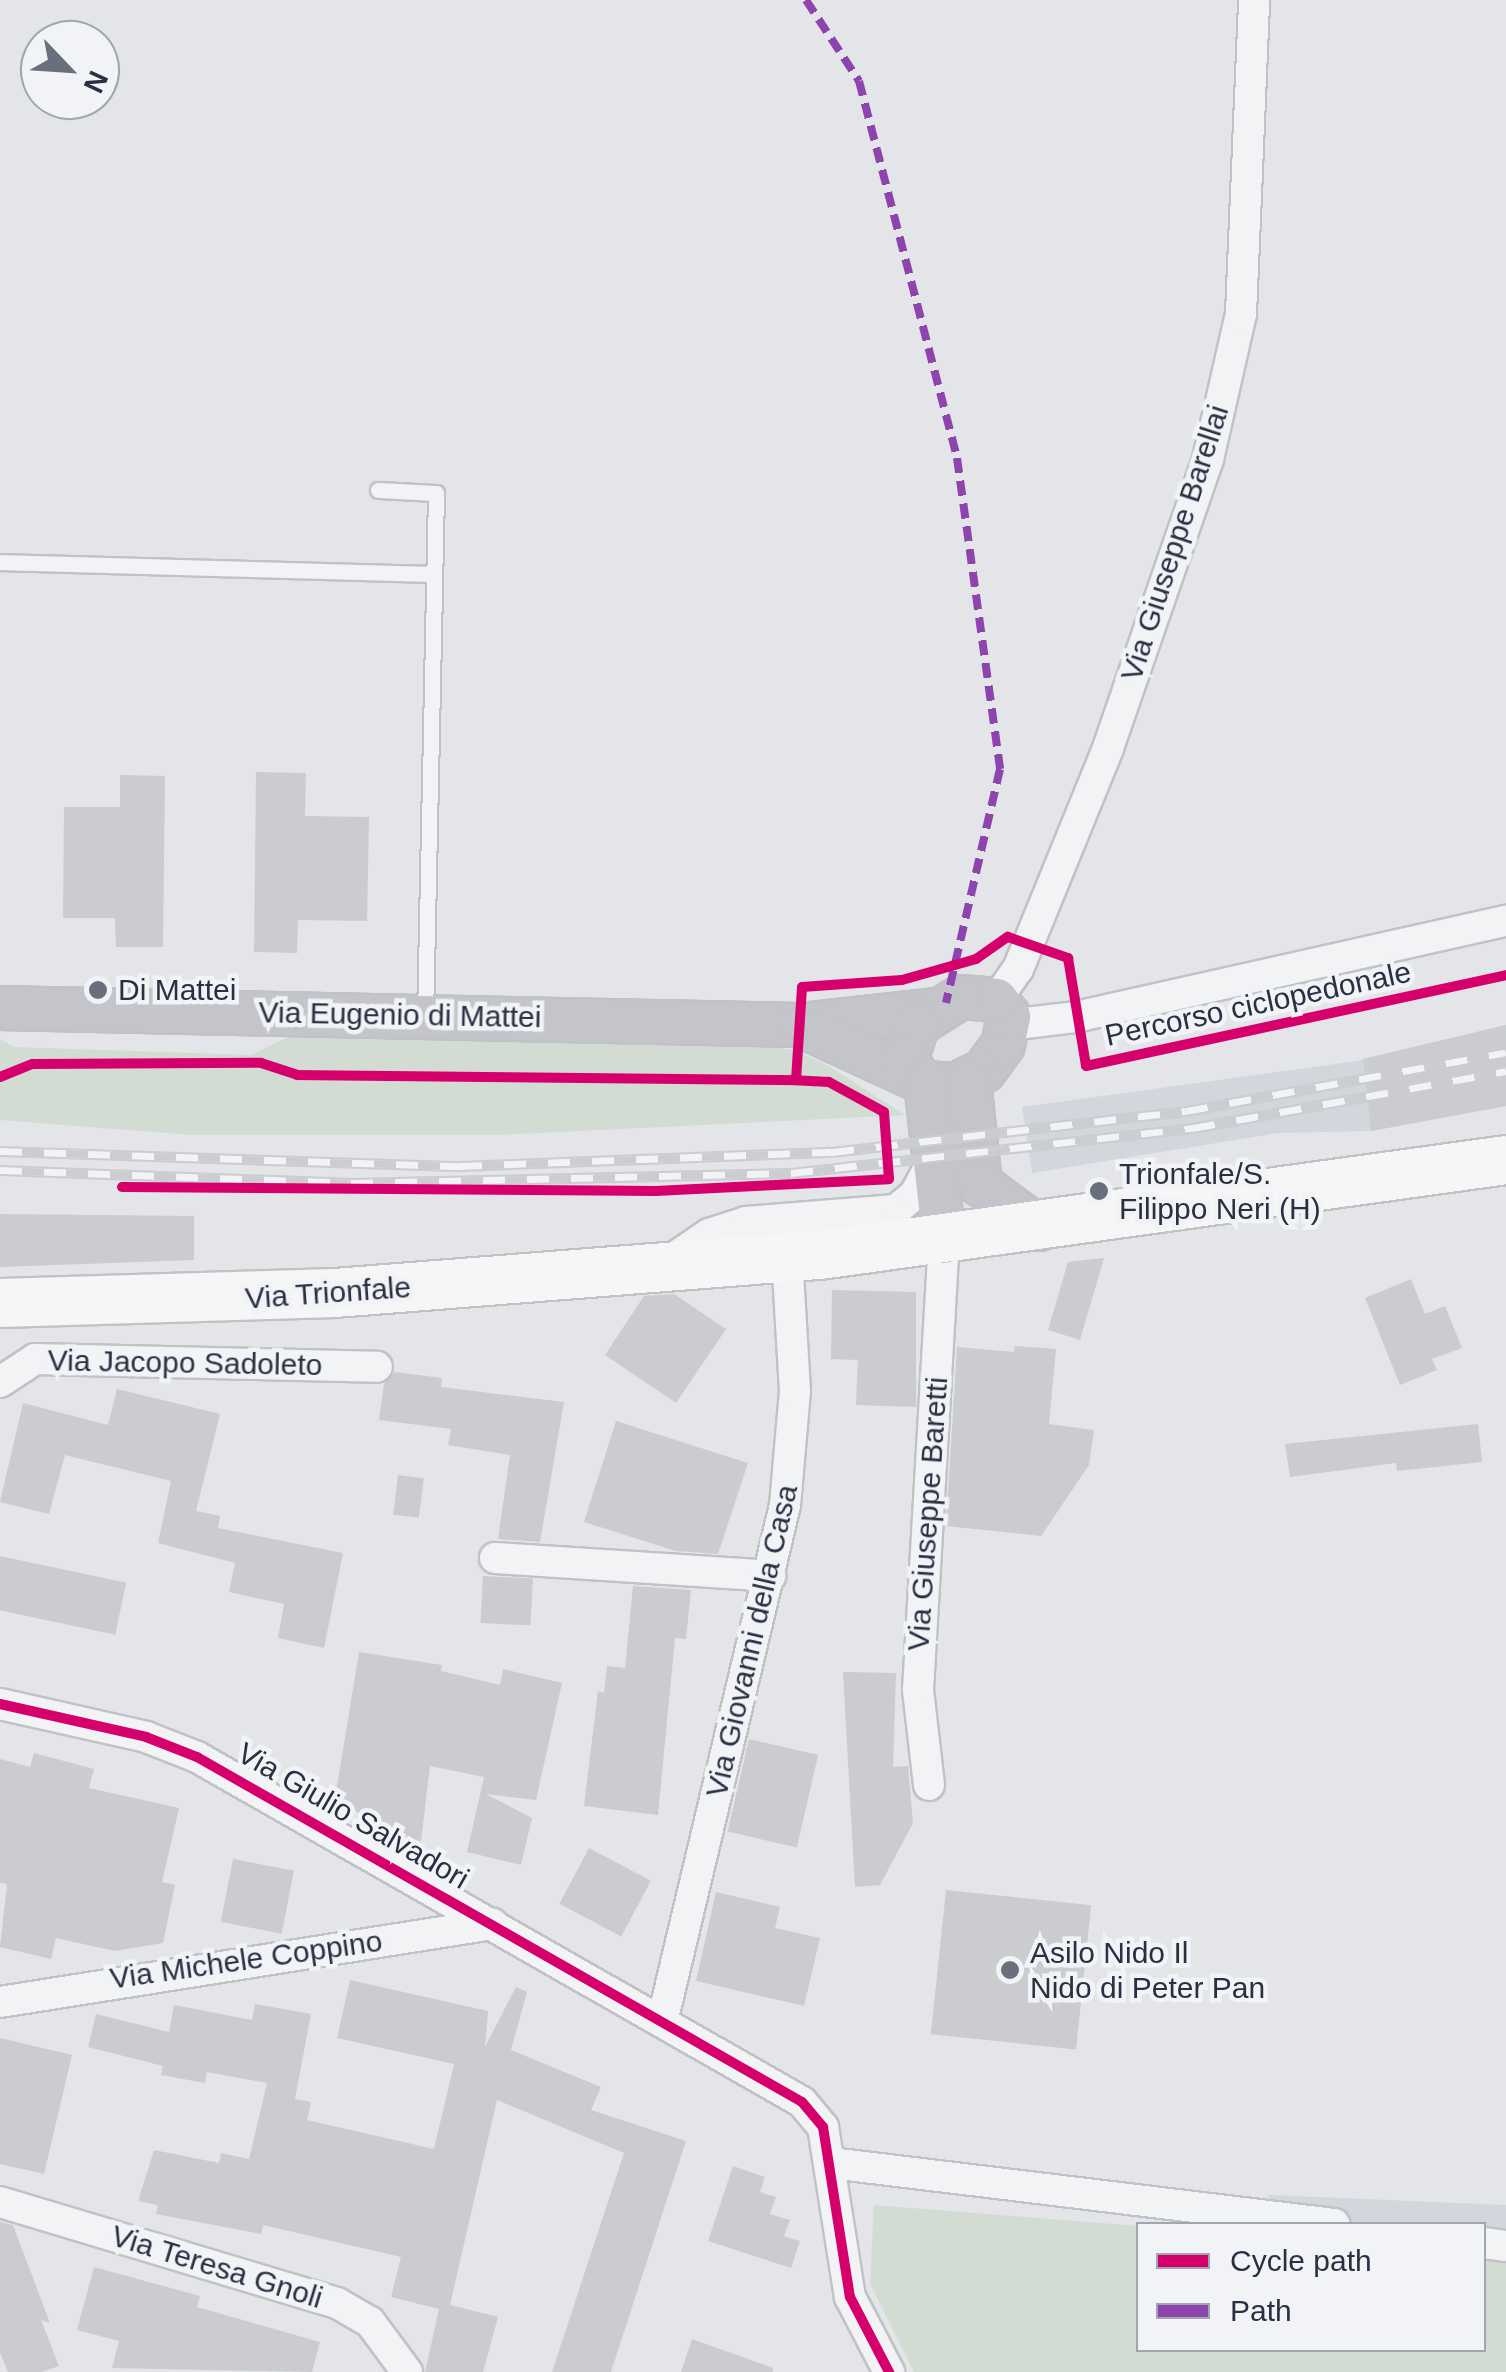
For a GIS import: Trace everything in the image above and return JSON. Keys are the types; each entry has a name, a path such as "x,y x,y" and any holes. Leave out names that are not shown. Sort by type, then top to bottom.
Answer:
{"main road":[{"name":"Via Trionfale","path":"0,1303 234,1298 786,1258 1040,1229 1506,1160"}],"street":[{"name":"Via Giuseppe Barellai","path":"1003,1012 1090,795 1208,459 1241,314 1254,0"},
{"path":"944,1242 923,1081 909,1067 906,1046 934,1010 974,994 1003,1012 1075,1017 1506,921"},
{"name":"Via Eugenio di Mattei","path":"0,1008 800,1025 934,1010"},
{"path":"923,1081 969,1080 998,1056 1003,1012"},
{"name":"Via Eugenio di Mattei","path":"800,1025 923,1081"},
{"path":"969,1080 980,1184 1040,1229"},
{"path":"656,1270 709,1234 746,1222 896,1210 915,1194 931,1164"},
{"name":"Via Giuseppe Baretti","path":"929,1785 918,1690 944,1242"},
{"name":"Via Giovanni della Casa","path":"663,2018 770,1576 794,1432 786,1258"},
{"name":"Via Jacopo Sadoleto","path":"0,1382 35,1360 377,1367"},
{"path":"495,1558 770,1576"},
{"name":"Via Giulio Salvadori","path":"0,1704 177,1747 663,2018 802,2102 818,2118 831,2163 850,2297 889,2372"},
{"name":"Via Michele Coppino","path":"0,2002 493,1924"},
{"path":"831,2163 1318,2222"},
{"name":"Via Teresa Gnoli","path":"0,2202 337,2303 370,2322 407,2372"}],"lane":[{"path":"378,490 436,493 424,1016"},
{"path":"0,562 434,574"}],"shaded area":[{"path":"1506,1025 1506,1106 1371,1131 1278,1133 1032,1173 1022,1107 1357,1061"},
{"path":"294,1034 752,1044 794,1050 827,1065 905,1115 498,1135 192,1135 0,1120 0,1039 14,1047 251,1055"},
{"path":"1268,2195 1506,2205 1506,2359 1486,2351 1486,2222 1275,2222"},
{"path":"874,2205 1136,2226 1136,2352 1486,2352 1486,2255 1506,2257 1506,2372 914,2372 870,2284"}],"building":[{"path":"256,772 306,773 305,816 369,817 367,921 298,920 297,953 254,952"},
{"path":"120,775 165,776 163,947 116,947 115,918 63,918 64,807 120,807"},
{"path":"1506,1025 1506,1106 1371,1131 1363,1059"},
{"path":"0,1214 194,1216 194,1260 0,1267"},
{"path":"1104,1258 1080,1340 1048,1330 1068,1262"},
{"path":"1411,1279 1425,1314 1445,1306 1462,1348 1432,1359 1437,1370 1400,1385 1365,1298"},
{"path":"832,1290 916,1292 916,1407 856,1405 858,1360 831,1359"},
{"path":"674,1294 726,1329 676,1403 605,1355 644,1296"},
{"path":"1015,1346 1056,1349 1049,1424 1094,1430 1089,1465 1041,1536 946,1526 957,1347 1014,1352"},
{"path":"395,1372 442,1378 441,1387 564,1402 540,1542 498,1539 510,1455 448,1445 451,1429 379,1420 384,1384"},
{"path":"117,1389 220,1414 196,1511 220,1516 218,1528 343,1553 324,1648 278,1638 284,1604 229,1592 235,1563 158,1543 171,1481 65,1455 49,1514 0,1502 23,1403 108,1425"},
{"path":"616,1421 748,1463 718,1554 676,1551 584,1522"},
{"path":"1478,1424 1482,1462 1397,1471 1396,1463 1290,1477 1285,1444"},
{"path":"398,1475 424,1478 419,1518 393,1515"},
{"path":"0,1556 126,1583 115,1635 0,1610"},
{"path":"483,1576 533,1579 530,1626 481,1623"},
{"path":"633,1586 691,1590 686,1639 675,1638 658,1815 584,1806 598,1691 604,1693 607,1666 625,1668"},
{"path":"359,1652 442,1665 441,1671 500,1685 503,1669 562,1683 536,1800 486,1794 532,1818 521,1865 467,1852 484,1777 430,1766 421,1841 390,1838 352,1808 334,1805"},
{"path":"843,1672 896,1673 893,1767 908,1766 913,1823 880,1885 855,1887"},
{"path":"749,1739 818,1755 797,1848 728,1832"},
{"path":"34,1753 94,1769 89,1788 179,1808 162,1882 175,1885 163,1943 115,1951 56,1938 51,1959 0,1947 7,1884 0,1883 0,1759 30,1767"},
{"path":"589,1848 651,1881 621,1936 559,1904"},
{"path":"233,1859 294,1871 282,1934 221,1922"},
{"name":"Asilo Nido Il Nido di Peter Pan","path":"946,1890 1091,1905 1076,2049 931,2034"},
{"path":"716,1892 780,1907 775,1928 820,1938 804,2006 696,1981"},
{"path":"350,1980 488,2011 485,2047 516,1987 527,1992 511,2050 601,2087 591,2110 686,2141 611,2372 552,2372 624,2153 497,2100 450,2305 498,2317 483,2372 425,2372 439,2309 391,2297 401,2257 263,2225 261,2234 156,2214 158,2205 138,2201 154,2150 219,2163 221,2153 249,2159 267,2083 207,2072 205,2083 161,2075 163,2066 88,2047 96,2014 169,2032 174,2005 252,2020 255,2004 311,2014 295,2099 311,2102 307,2120 434,2149 454,2064 337,2038"},
{"path":"0,2038 72,2055 44,2174 0,2164"},
{"path":"733,2166 765,2177 760,2192 776,2197 770,2214 790,2220 784,2236 800,2241 791,2268 708,2241"},
{"path":"0,2222 13,2225 50,2323 41,2320 59,2366 42,2372 8,2372 0,2352"},
{"path":"94,2267 200,2296 197,2307 320,2342 312,2372 112,2368 119,2341 77,2330"},
{"path":"692,2339 773,2368 773,2372 681,2372"}],"railway":[{"path":"0,1151 460,1166 832,1152 1186,1111 1506,1052"},
{"path":"0,1170 351,1183 791,1173 1193,1128 1506,1071"}],"marked path":[{"path":"806,0 859,81 957,458 1000,769 946,1003"}],"cycle path":[{"name":"Percorso ciclopedonale","path":"0,1077 33,1064 261,1063 297,1075 796,1080 802,987 902,980 976,959 1008,937 1068,958 1086,1066 1506,975"},
{"path":"122,1187 656,1191 889,1179 884,1112 829,1082 796,1080"},
{"path":"0,1704 146,1737 197,1757 802,2102 823,2127 850,2297 889,2372"}],"place":[{"name":"Di Mattei","path":"98,990"},
{"name":"Trionfale/S. Filippo Neri (H)","path":"1099,1191"},
{"name":"Asilo Nido Il Nido di Peter Pan","path":"1010,1970"}]}
